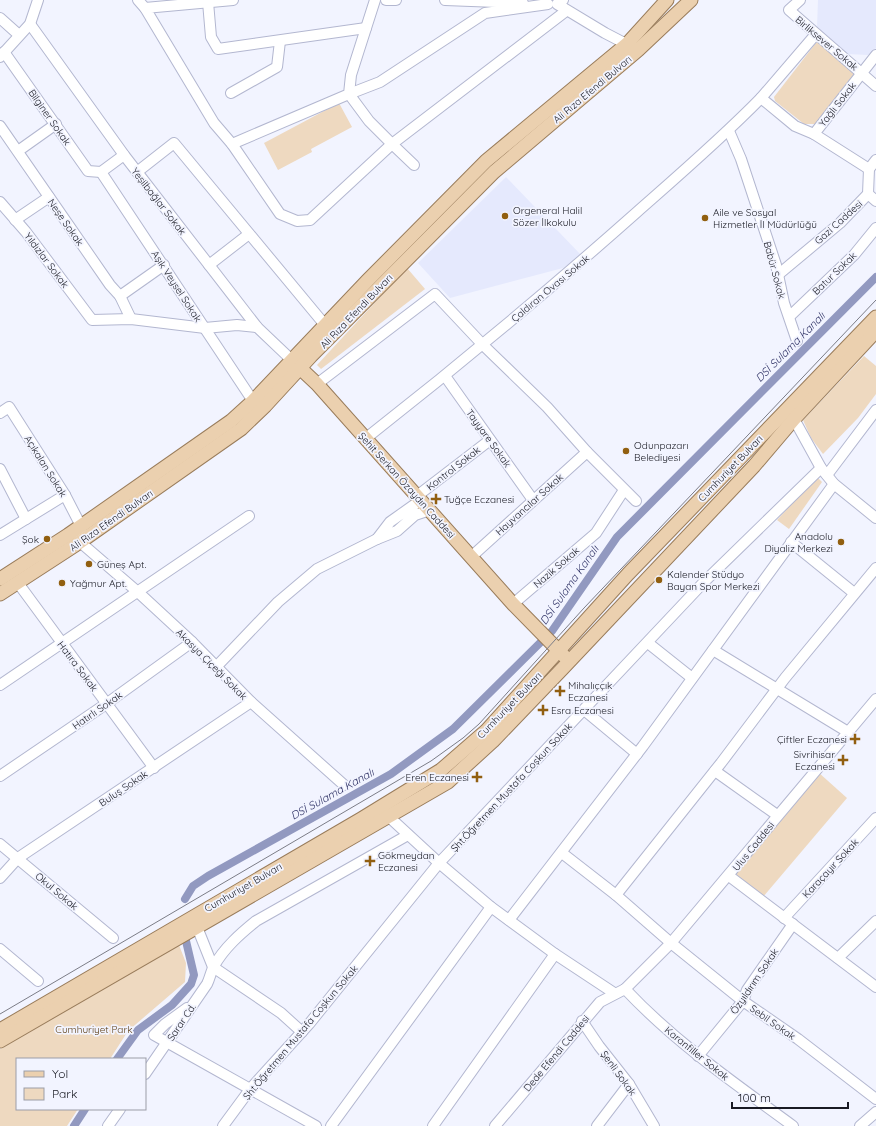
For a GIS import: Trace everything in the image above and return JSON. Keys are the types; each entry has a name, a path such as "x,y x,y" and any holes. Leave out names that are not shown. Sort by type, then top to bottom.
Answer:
{"main road":[{"name":"Ali Rıza Efendi Bulvarı","path":"2,574 81,526 231,421 296,364 494,172 632,47 667,0"},
{"name":"Ali Rıza Efendi Bulvarı","path":"0,594 80,542 240,429 265,406 325,325 486,161 691,0"},
{"name":"Cumhuriyet Bulvarı","path":"0,1030 440,770 486,731 628,574 876,317"},
{"name":"Cumhuriyet Bulvarı","path":"0,1041 387,815 448,782 493,741 569,661 754,466 876,331"},
{"name":"Şehit Serkan Özaydın Caddesi","path":"296,364 423,502 513,604 569,661"}],"street":[{"path":"2,54 30,24 38,0"},
{"path":"233,0 142,4 214,123 232,144 280,214 297,221 310,220 392,144 566,11"},
{"path":"375,0 350,75 349,94 369,121 414,165"},
{"path":"386,0 396,0"},
{"path":"445,0 556,3 566,11 632,47"},
{"name":"Birliksever Sokak","path":"800,0 789,10 862,72 876,86"},
{"path":"208,2 212,37 218,49 366,28"},
{"path":"232,144 380,82 485,13 556,3"},
{"path":"0,18 19,35"},
{"name":"Yeşilbağlar Sokak","path":"30,24 124,155 208,265 257,327 296,364"},
{"name":"Çaldıran Ovası Sokak","path":"365,439 445,376 575,267 729,131 761,98 816,34"},
{"path":"231,93 277,67 280,41"},
{"name":"Bilginer Sokak","path":"2,54 56,124 88,171 101,172"},
{"name":"Yağlı Sokak","path":"814,134 876,55"},
{"path":"761,98 795,126 814,134 869,169 876,160"},
{"path":"18,151 56,124"},
{"name":"Neşe Sokak","path":"0,126 110,285 120,296 131,320"},
{"name":"Babür Sokak","path":"729,131 741,159 778,274 784,303 790,316 797,341"},
{"path":"137,172 174,143 325,325"},
{"path":"101,172 124,155"},
{"name":"Gazi Caddesi","path":"778,274 840,223 868,194 869,169"},
{"name":"Aşık Veysel Sokak","path":"101,172 253,401"},
{"path":"868,194 876,202"},
{"path":"15,220 49,197"},
{"name":"Yıldızlar Sokak","path":"0,202 92,320 131,320"},
{"name":"Batur Sokak","path":"790,316 854,256 876,228"},
{"path":"208,265 249,234"},
{"path":"120,296 164,265"},
{"path":"316,384 435,294 482,345 547,407 587,452 636,501"},
{"path":"131,320 205,328 237,325 257,327"},
{"name":"Tayyare Sokak","path":"445,376 533,500"},
{"name":"Açıkalan Sokak","path":"0,412 9,407 65,495 81,526"},
{"name":"Şht.Öğretmen Mustafa Coşkun Sokak","path":"223,1126 251,1088 302,1032 439,864 704,582 824,471 876,410"},
{"path":"794,420 824,471 834,484 876,518"},
{"name":"Kontrol Sokak","path":"216,667 278,602 317,569 377,539 397,531 415,515 423,502 490,440"},
{"name":"Hayvancılar Sokak","path":"471,557 587,452"},
{"path":"0,469 26,519"},
{"path":"509,920 637,754 834,484"},
{"name":"Nazik Sokak","path":"513,604 596,533 624,490"},
{"path":"0,536 65,495"},
{"path":"0,685 249,516"},
{"path":"80,542 81,526"},
{"name":"Akasya Çiçeği Sokak","path":"80,542 139,592 192,642 251,702 344,785"},
{"path":"791,542 854,593"},
{"path":"616,895 715,771 777,688 876,568"},
{"name":"Hatıra Sokak","path":"18,583 61,644 154,768"},
{"name":"Hatırlı Sokak","path":"0,776 106,704 192,642"},
{"path":"648,643 692,678"},
{"path":"713,650 848,732"},
{"name":"Ulus Caddesi","path":"625,989 671,943 729,876 777,815 876,699"},
{"name":"Buluş Sokak","path":"0,878 18,858 251,702"},
{"path":"584,710 637,754"},
{"path":"715,771 777,815"},
{"path":"387,815 439,864 491,907 555,954 614,993"},
{"name":"Karaçayır Sokak","path":"784,918 876,818"},
{"name":"Sarar Cd.","path":"146,1073 207,984 213,967 236,938 256,921 408,834"},
{"name":"Okul Sokak","path":"0,844 113,938"},
{"name":"Sebil Sokak","path":"562,853 616,895 671,943 743,1001 798,1039 876,1100"},
{"path":"729,876 876,987"},
{"path":"331,1126 491,907"},
{"path":"838,958 876,921"},
{"name":"Özyıldırım Sokak","path":"698,1056 743,1001 747,990 793,924"},
{"path":"197,927 213,967 281,1013 302,1032"},
{"path":"0,949 38,980"},
{"path":"433,1126 555,954"},
{"name":"Dede Efendi Caddesi","path":"495,1126 582,1021 600,1002 614,993 625,989"},
{"name":"Karanfiller Sokak","path":"625,989 654,1019 698,1056 792,1126"},
{"path":"193,1004 165,1024 154,1035 251,1088 316,1126"},
{"name":"Şenli Sokak","path":"582,1021 599,1046 629,1084 654,1126"},
{"path":"597,1126 629,1084"},
{"path":"108,1126 119,1110"},
{"path":"860,1126 876,1112"}],"shaded area":[{"path":"818,0 876,0 876,48 868,55 847,54 817,27"},
{"name":"Orgeneral Halil Sözer İlkokulu","path":"506,177 582,256 563,268 450,298 418,263"}],"green space":[{"path":"819,39 858,72 818,124 804,124 775,101 774,97"},
{"path":"339,103 352,127 311,149 312,152 278,170 264,143"},
{"path":"407,268 425,289 321,369 317,365"},
{"path":"864,356 876,366 876,394 858,418 823,454 811,438 803,420"},
{"path":"817,477 822,482 789,529 777,520"},
{"path":"818,772 847,798 763,897 734,875"},
{"name":"Cumhuriyet Park","path":"179,945 186,963 185,982 128,1031 111,1058 16,1058 16,1110 77,1110 67,1126 0,1126 0,1049"}],"waterway":[{"name":"DSİ Sulama Kanalı","path":"185,899 193,886 208,876 391,774 453,729 552,631 617,537 876,277"},
{"name":"DSİ Sulama Kanalı","path":"118,1058 138,1030 172,1005 191,984 194,975 186,941"},
{"name":"DSİ Sulama Kanalı","path":"74,1126 84,1110"}],"tram line":[{"path":"0,1014 431,761 463,738 479,724 584,608 876,300"}],"place":[{"name":"Orgeneral Halil Sözer İlkokulu","path":"505,216"},
{"name":"Aile ve Sosyal Hizmetler İl Müdürlüğü","path":"705,218"},
{"name":"Odunpazarı Belediyesi","path":"626,451"},
{"name":"Tuğçe Eczanesi","path":"436,499"},
{"name":"Şok","path":"47,539"},
{"name":"Anadolu Diyaliz Merkezi","path":"841,542"},
{"name":"Güneş Apt.","path":"89,564"},
{"name":"Kalender Stüdyo Bayan Spor Merkezi","path":"659,580"},
{"name":"Yağmur Apt.","path":"62,583"},
{"name":"Mihalıççık Eczanesi","path":"560,691"},
{"name":"Esra Eczanesi","path":"543,710"},
{"name":"Çiftler Eczanesi","path":"855,739"},
{"name":"Sivrihisar Eczanesi","path":"843,760"},
{"name":"Eren Eczanesi","path":"477,777"},
{"name":"Gökmeydan Eczanesi","path":"370,861"}]}
